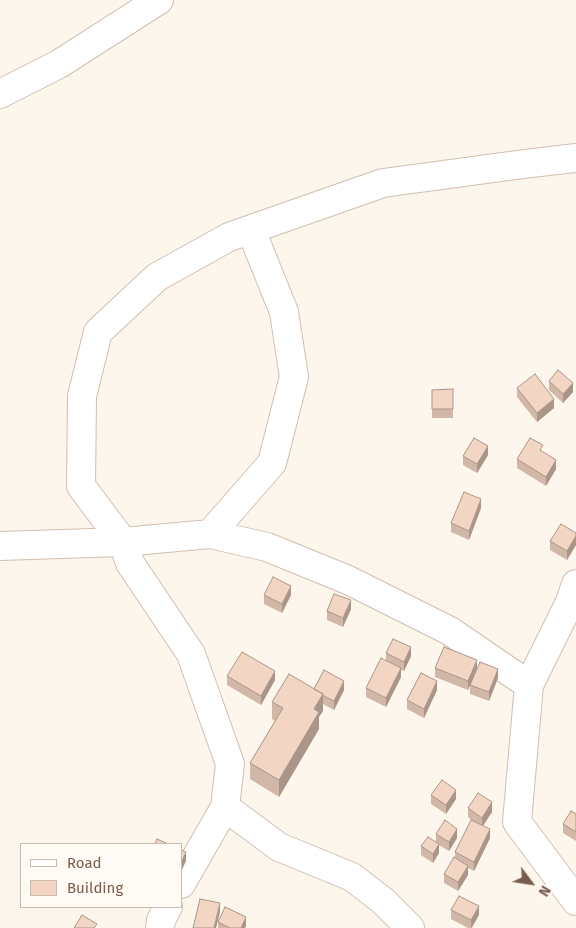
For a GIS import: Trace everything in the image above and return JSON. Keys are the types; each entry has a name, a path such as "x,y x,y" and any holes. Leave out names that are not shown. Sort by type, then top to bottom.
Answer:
{"street":[{"path":"0,94 58,64 159,0"},
{"path":"182,882 225,807 230,764 191,654 130,564 124,542 81,486 82,396 98,332 157,277 229,237 383,183 576,158"},
{"path":"210,534 272,463 294,377 284,312 251,230"},
{"path":"0,546 124,542 210,534 267,548 348,580 450,631 529,685"},
{"path":"576,584 570,602 529,685 517,822 576,901"},
{"path":"225,807 279,847 352,877 383,901 410,928"},
{"path":"160,928 161,920 167,908"}],"building":[{"path":"558,370 573,383 563,394 549,381"},
{"path":"535,374 554,399 537,413 517,388"},
{"path":"453,389 453,409 432,409 432,390"},
{"path":"474,438 488,446 477,464 463,456"},
{"path":"530,438 543,445 540,450 556,460 546,477 517,459"},
{"path":"464,492 481,499 469,531 451,523"},
{"path":"561,524 576,533 567,551 550,541"},
{"path":"273,577 291,586 282,604 264,595"},
{"path":"334,594 351,600 343,618 327,611"},
{"path":"393,639 411,647 404,662 386,653"},
{"path":"444,647 477,660 468,681 435,668"},
{"path":"242,652 275,671 261,696 227,676"},
{"path":"381,658 401,668 386,698 366,688"},
{"path":"480,662 498,669 489,692 470,685"},
{"path":"324,670 344,681 334,701 314,689"},
{"path":"421,673 437,681 424,709 407,700"},
{"path":"289,674 323,694 314,709 319,712 279,780 250,763 283,708 272,702"},
{"path":"442,780 456,790 446,805 431,795"},
{"path":"478,793 492,802 482,818 468,808"},
{"path":"571,811 576,814 576,832 563,824"},
{"path":"445,820 457,829 449,842 436,834"},
{"path":"471,820 490,829 474,862 455,852"},
{"path":"428,837 439,844 433,854 421,846"},
{"path":"157,839 166,843 155,843"},
{"path":"182,850 186,852 182,861"},
{"path":"454,857 468,866 458,882 444,874"},
{"path":"459,896 479,906 471,920 451,910"},
{"path":"200,899 220,903 214,928 193,928"},
{"path":"225,907 246,917 241,928 230,928 218,922"},
{"path":"82,915 97,924 94,928 74,928"}]}
